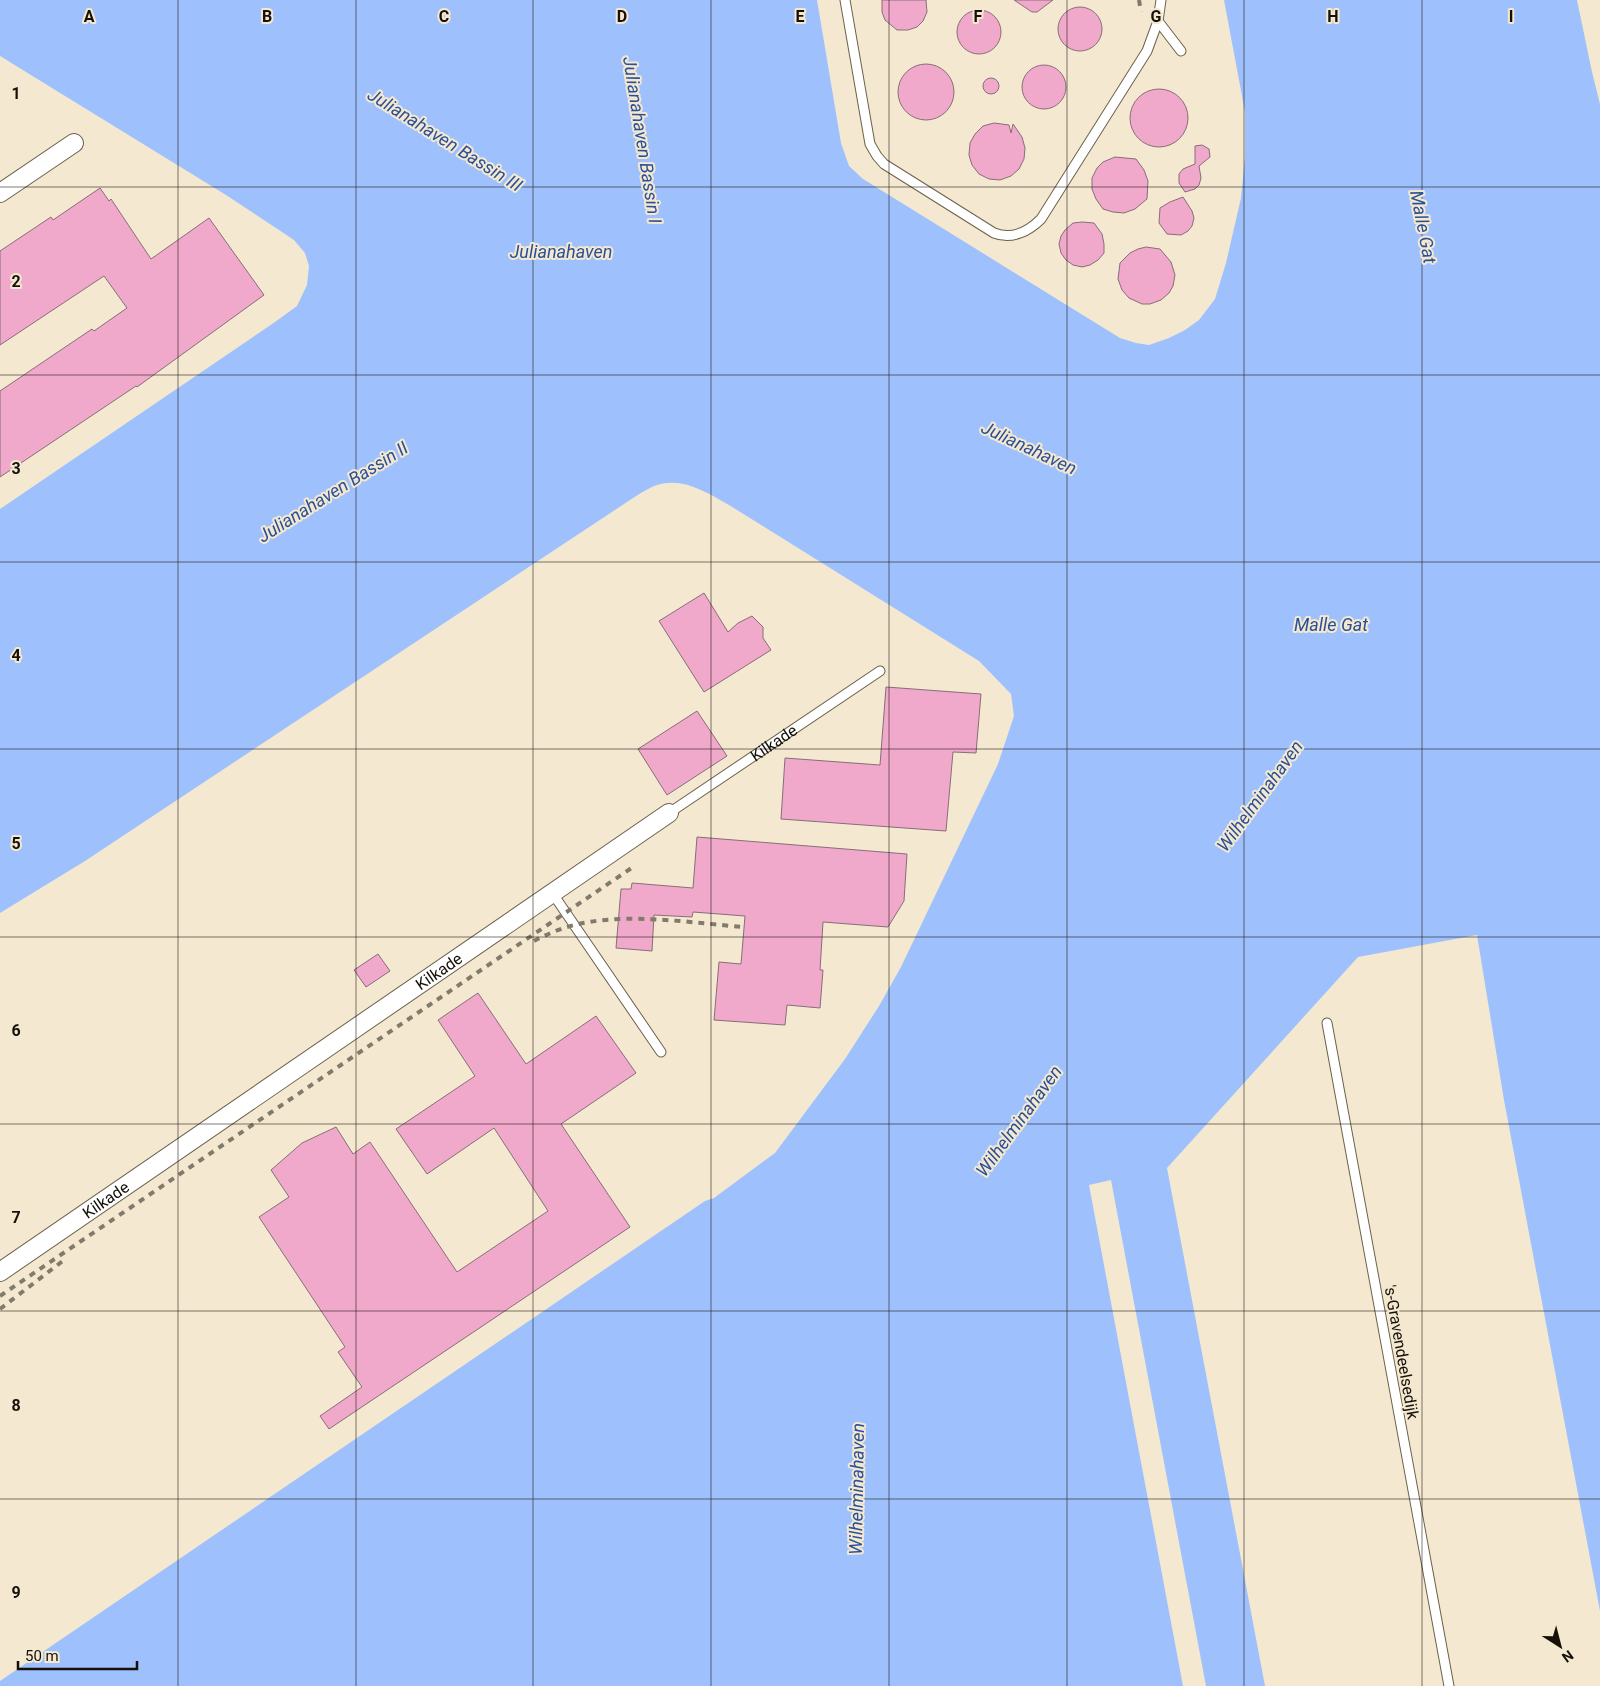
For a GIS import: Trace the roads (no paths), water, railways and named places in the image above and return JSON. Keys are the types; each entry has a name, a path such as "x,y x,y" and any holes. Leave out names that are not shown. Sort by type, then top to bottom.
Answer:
{"street":[{"path":"0,193 74,143"},
{"name":"Kilkade","path":"0,1272 669,813"}],"lane":[{"path":"845,0 870,144 873,149 884,164 999,235 1016,235 1041,219 1147,51 1158,21 1161,0"},
{"path":"1158,21 1181,51"},
{"name":"Kilkade","path":"669,813 880,671"},
{"path":"553,894 661,1052"},
{"name":"'s-Gravendeelsedijk","path":"1327,1023 1448,1686"}],"water":[{"path":"0,0 817,0 841,143 849,166 863,179 1120,338 1149,345 1185,330 1199,320 1215,299 1226,263 1241,198 1245,157 1245,112 1224,0 1577,0 1600,104 1600,1611 1504,1100 1477,935 1358,957 1167,1168 1265,1686 0,1686 0,1681 705,1201 714,1198 775,1153 845,1059 901,967 998,764 1014,716 1011,694 979,661 729,505 695,488 677,483 667,483 657,485 630,500 85,861 0,913 0,509 297,306 307,285 309,266 305,253 294,240 226,195 0,56"}],"railway":[{"path":"1139,0 1141,12"},
{"path":"0,1296 633,867"},
{"path":"534,941 567,927 607,920 666,920 743,927"},
{"path":"0,1309 64,1260"}],"water label":[{"name":"Julianahaven Bassin III","path":"445,140"},
{"name":"Julianahaven Bassin I","path":"642,140"},
{"name":"Malle Gat","path":"1423,227"},
{"name":"Julianahaven","path":"561,252"},
{"name":"Julianahaven","path":"1029,448"},
{"name":"Julianahaven Bassin II","path":"333,492"},
{"name":"Malle Gat","path":"1331,625"},
{"name":"Wilhelminahaven","path":"1260,796"},
{"name":"Wilhelminahaven","path":"1019,1121"},
{"name":"Wilhelminahaven","path":"857,1489"}]}
